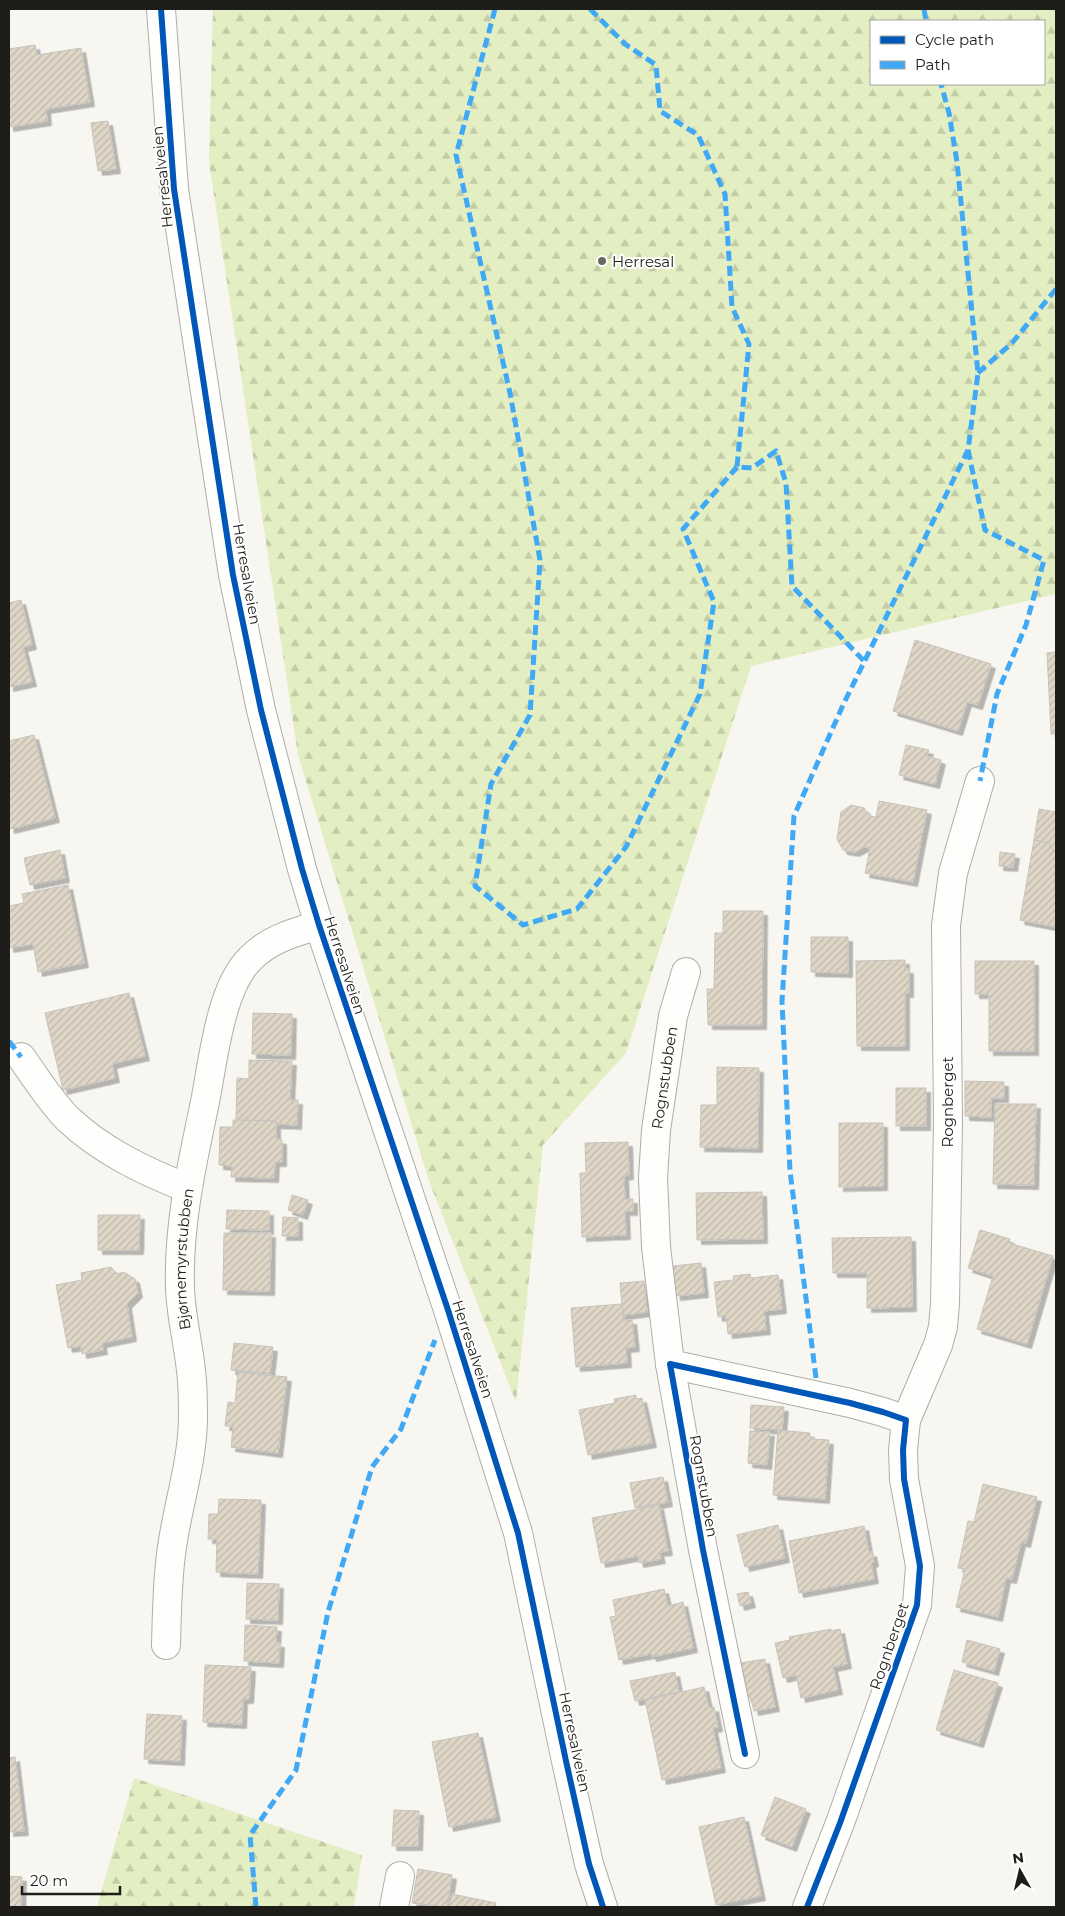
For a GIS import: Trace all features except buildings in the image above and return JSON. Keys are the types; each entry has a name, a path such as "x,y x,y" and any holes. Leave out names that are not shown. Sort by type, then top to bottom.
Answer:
{"street":[{"name":"Herresalveien","path":"161,9 174,189 233,575 261,710 302,869 319,925 448,1310 518,1533 589,1864 603,1907"},
{"name":"Rognberget","path":"807,1907 843,1814 917,1605 920,1566 904,1479 903,1450 906,1420 938,1345 943,1327 946,1295 948,1122 946,925 954,873 980,781"},
{"name":"Bjørnemyrstubben","path":"166,1645 167,1596 172,1548 193,1423 192,1380 180,1289 180,1257 187,1188 215,1046 234,979 249,959 278,938 319,925"},
{"name":"Rognstubben","path":"686,972 673,1016 656,1130 653,1178 658,1264 670,1364 703,1550 744,1754"},
{"path":"21,1058 67,1118 96,1142 146,1172 187,1188"},
{"path":"670,1364 810,1394 875,1410 906,1420"},
{"path":"394,1907 400,1876"}],"green space":[{"path":"213,9 1056,9 1056,594 751,666 626,1053 543,1145 516,1402 429,1181 298,755 209,162"},
{"path":"134,1778 362,1855 354,1907 97,1907"}],"marked path":[{"path":"495,9 456,155 510,393 540,560 530,715 491,784 475,886 523,925 577,909 626,847 700,694 714,602 683,529 737,467"},
{"path":"590,9 625,44 656,65 660,111 698,135 725,194 732,307 749,344 737,467 752,468 776,451 786,483 792,586 864,661"},
{"path":"924,9 926,20"},
{"path":"816,1378 790,1171 782,1001 794,816 843,705 968,450 978,373 957,162 949,113 941,85"},
{"path":"978,373 1012,343 1056,289"},
{"path":"968,450 985,530 1044,560 1026,625 997,694 980,781"},
{"path":"9,1041 21,1057"},
{"path":"256,1907 250,1835 296,1770 328,1612 372,1467 401,1429 435,1340"}],"cycle path":[{"path":"161,9 174,189 233,575 261,710 302,869 319,925 448,1310 518,1533 589,1864 603,1907"},
{"path":"745,1754 703,1550 670,1364 850,1403 906,1420 903,1450 904,1479 920,1566 917,1605 840,1823 807,1907"}],"place":[{"name":"Herresal","path":"602,261"}]}
